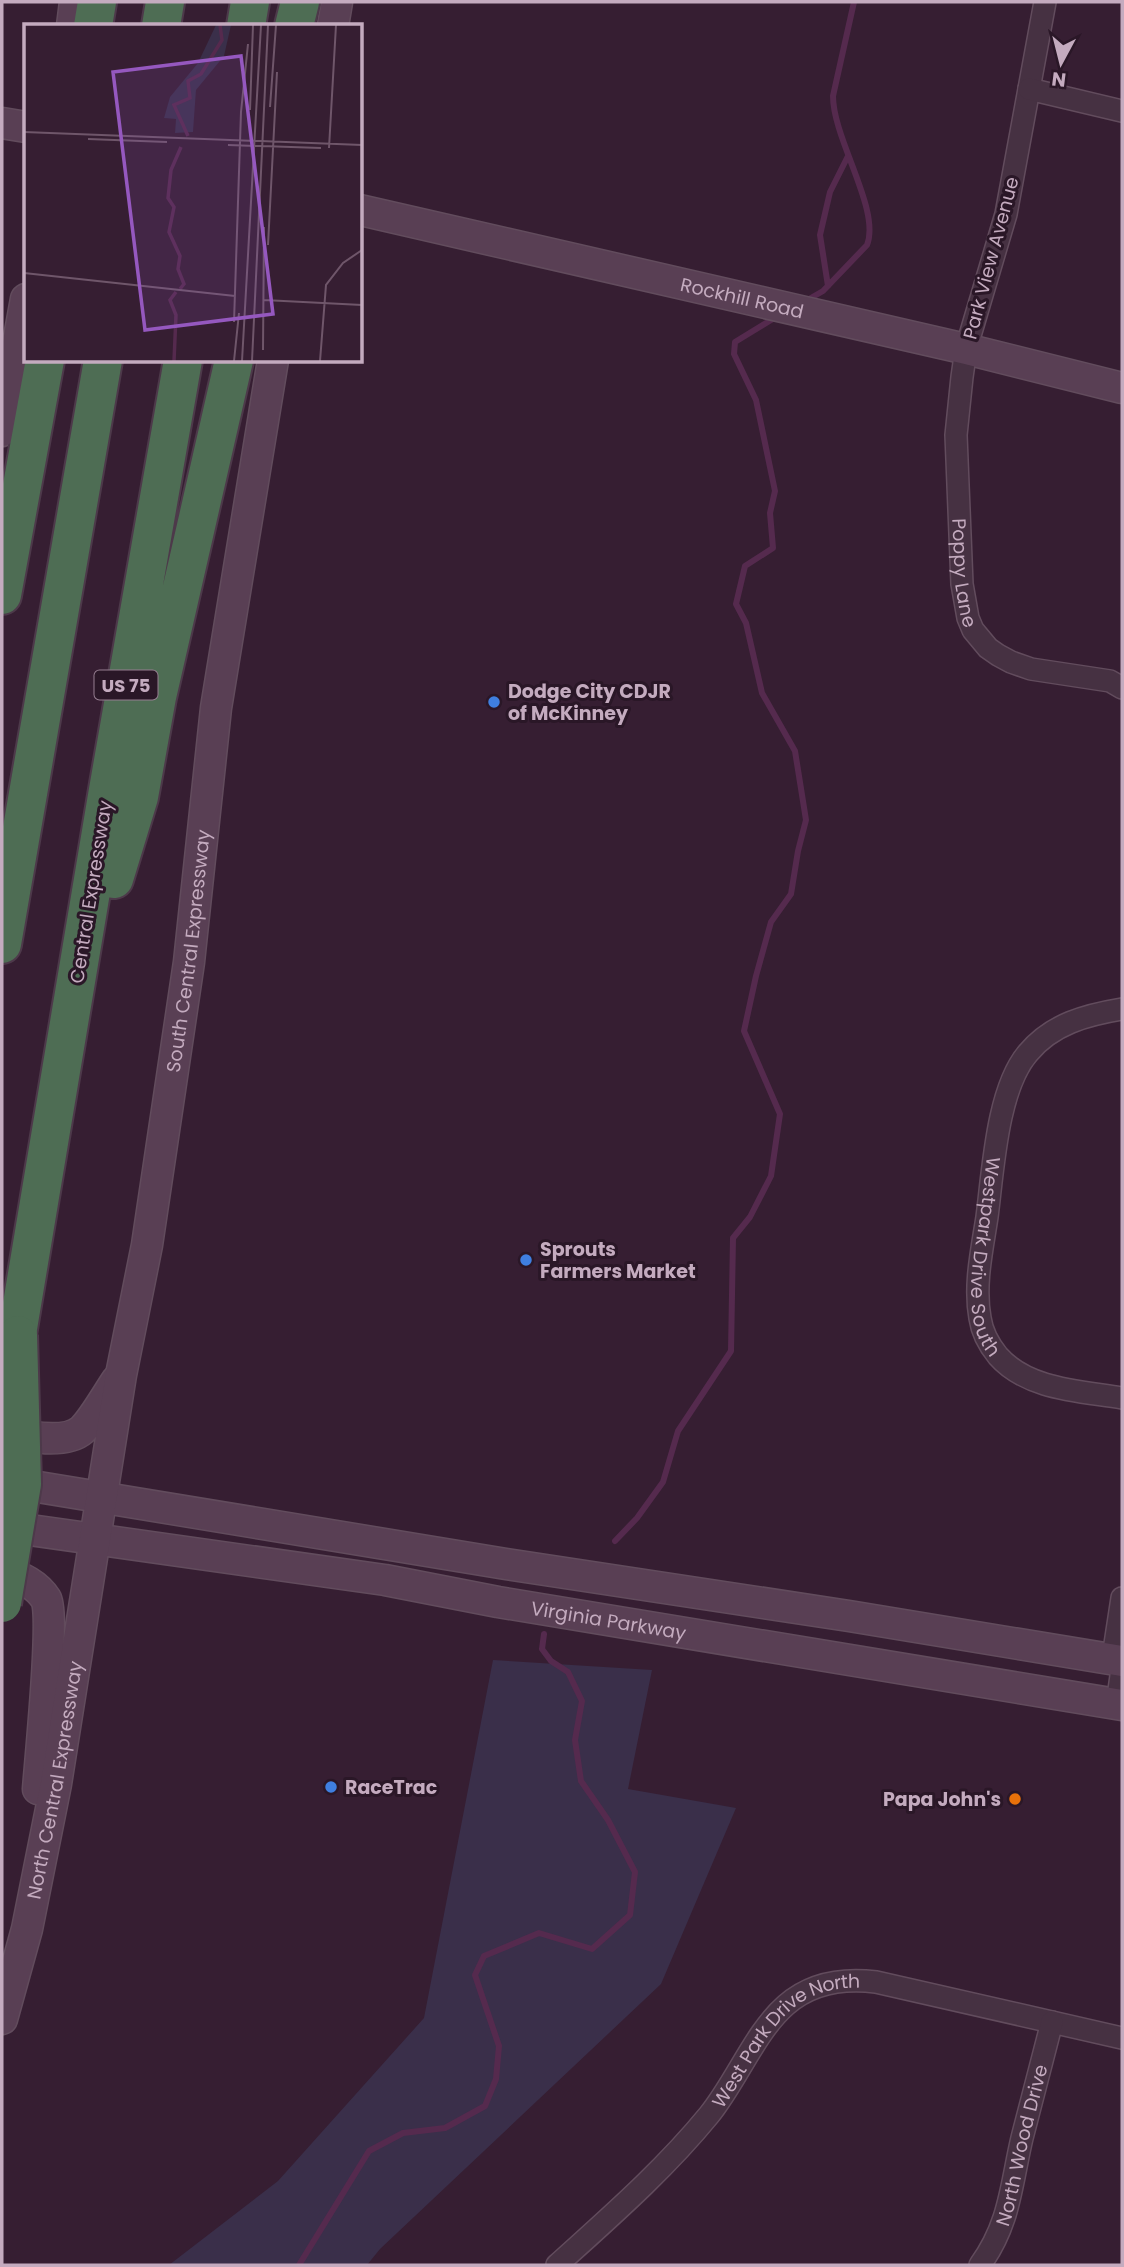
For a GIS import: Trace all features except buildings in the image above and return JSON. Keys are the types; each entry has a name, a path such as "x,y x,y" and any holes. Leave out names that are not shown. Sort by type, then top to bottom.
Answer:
{"highway":[{"path":"93,24 97,2"},
{"path":"161,24 165,2"},
{"path":"246,24 250,2"},
{"path":"294,24 300,2"},
{"path":"2,596 45,362"},
{"path":"2,944 103,362"},
{"name":"Central Expressway","path":"2,1423 183,362"},
{"path":"72,1011 139,797 157,697 234,362"},
{"path":"2,1603 22,1484 18,1335"}],"main road":[{"path":"72,24 75,2"},
{"path":"333,24 337,2"},
{"path":"2,123 24,127"},
{"name":"Rockhill Road","path":"362,210 966,349 1122,388"},
{"path":"2,431 24,310"},
{"name":"South Central Expressway","path":"94,1540 121,1375 147,1245 189,962 216,708 273,362"},
{"path":"2,1432 32,1438 62,1437 81,1431 121,1375"},
{"name":"Virginia Parkway","path":"2,1481 506,1564 1122,1660"},
{"name":"Virginia Parkway","path":"2,1526 385,1580 498,1602 1119,1705"},
{"name":"North Central Expressway","path":"2,2019 27,1929 56,1784 94,1540"},
{"path":"2,1570 33,1584 48,1602 50,1633 27,1929"}],"street":[{"name":"Park View Avenue","path":"966,349 1006,214 1045,2"},
{"path":"1029,89 1122,111"},
{"name":"Poppy Lane","path":"966,349 958,411 957,460 962,584 973,630 988,648 1011,662 1031,668 1110,681 1122,688"},
{"name":"Westpark Drive South","path":"1122,1009 1059,1026 1041,1038 1014,1075 997,1138 978,1285 980,1319 986,1338 998,1356 1015,1371 1039,1382 1122,1398"},
{"path":"1122,1598 1115,1644 1122,1660"},
{"path":"1119,1705 1122,1669"},
{"name":"West Park Drive North","path":"557,2265 683,2146 729,2088 771,2022 785,2006 816,1987 853,1979 1122,2038"},
{"name":"North Wood Drive","path":"980,2265 990,2252 1008,2211 1022,2140 1052,2022"}],"shaded area":[{"path":"493,1660 652,1670 628,1789 736,1808 661,1984 380,2249 367,2265 169,2265 278,2181 424,2018"}],"waterway":[{"path":"804,302 823,291 867,245 870,230 868,213 840,132 833,96 854,2"},
{"path":"828,286 820,235 830,192 848,156"},
{"path":"615,1541 637,1518 663,1482 678,1431 731,1351 733,1238 750,1217 771,1176 780,1114 744,1031 771,922 791,894 806,820 795,751 762,693 746,623 736,604 745,566 773,548 770,513 775,491 756,400 734,354 735,342 776,317"},
{"path":"299,2265 369,2151 403,2133 445,2128 485,2106 496,2079 499,2046 475,1975 484,1956 539,1933 592,1949 630,1915 635,1872 608,1820 581,1781 575,1740 582,1701 568,1672 551,1661 542,1649 544,1634"}],"place":[{"name":"Dodge City CDJR of McKinney","path":"494,702"},
{"name":"Sprouts Farmers Market","path":"526,1260"},
{"name":"RaceTrac","path":"331,1787"},
{"name":"Papa John's","path":"1015,1799"}]}
